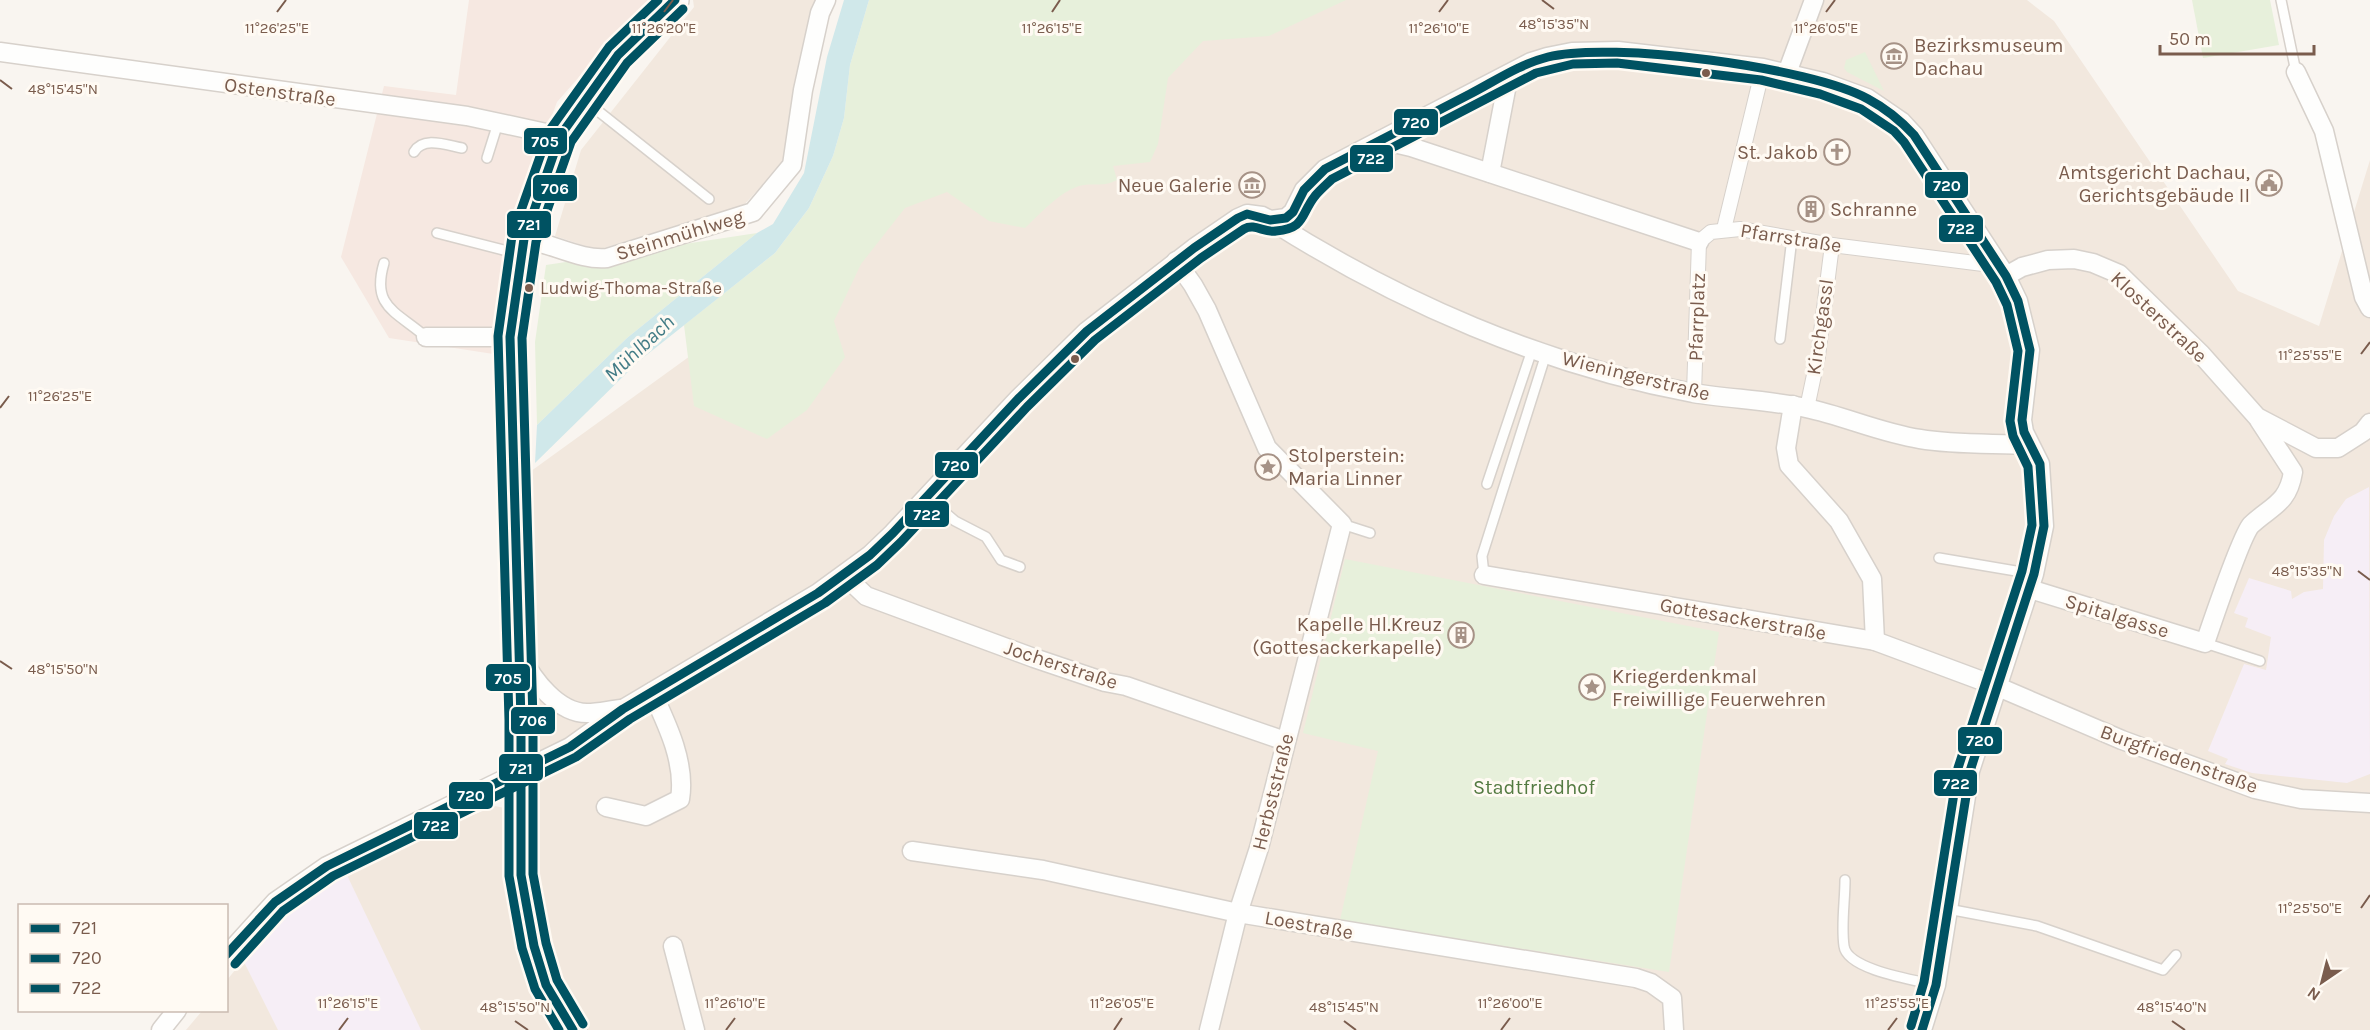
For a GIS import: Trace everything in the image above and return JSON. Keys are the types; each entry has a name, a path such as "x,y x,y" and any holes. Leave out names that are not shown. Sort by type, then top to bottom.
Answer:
{"main road":[{"path":"573,1030 546,985 534,945 521,875 522,771 510,337 523,247 560,136 584,99 618,55 675,0"}],"street":[{"name":"Steinmühlweg","path":"523,247 552,244 592,259 607,258 753,212 792,165 803,90 820,13 826,0"},
{"path":"1787,73 1814,0"},
{"path":"228,954 275,902 327,866 581,740 623,709 801,604 844,575 870,555 1051,364 1087,331 1176,261 1238,218 1257,215 1270,220 1286,218 1293,212 1304,190 1325,169 1531,62 1546,57 1596,51 1658,54 1763,68 1787,73 1867,98 1902,122 1914,135 2002,271 2018,301 2030,350 2022,420 2029,445 2040,464 2044,504 2042,544 2032,582 1970,771 1936,985 1922,1030"},
{"name":"Ostenstraße","path":"0,52 467,117 560,136"},
{"path":"1724,229 1763,68"},
{"path":"2296,72 2324,131 2364,297 2370,308"},
{"path":"1490,173 1509,74"},
{"path":"1381,140 1490,173 1699,242"},
{"name":"Wieningerstraße","path":"1270,220 1398,294 1539,352 1694,393 1800,407 1920,439 2029,445"},
{"name":"Pfarrstraße","path":"1699,242 1711,232 1740,228 1832,245 2002,271"},
{"name":"Pfarrplatz","path":"1694,393 1699,242"},
{"name":"Kirchgassl","path":"1800,407 1818,356 1832,245"},
{"name":"Klosterstraße","path":"2002,271 2048,260 2074,259 2092,263 2119,274 2201,354 2258,417 2293,472 2291,484 2284,498 2250,527 2205,643"},
{"path":"1176,261 1207,310 1267,448 1342,524"},
{"path":"426,337 510,337"},
{"path":"1800,407 1786,448 1789,465 1839,521 1872,579 1875,641"},
{"name":"Klosterstraße","path":"2258,417 2316,448 2338,448 2363,432 2370,423"},
{"name":"Herbststraße","path":"1209,1030 1238,913 1259,848 1342,524"},
{"name":"Jocherstraße","path":"844,575 866,596 1034,658 1105,682 1126,686 1285,741"},
{"name":"Gottesackerstraße","path":"1484,575 1875,641 1996,686"},
{"name":"Spitalgasse","path":"2032,582 2205,643"},
{"path":"519,651 530,674 560,704 585,713 623,709"},
{"name":"Burgfriedenstraße","path":"1996,686 2183,764 2267,792 2301,799 2370,803"},
{"path":"606,807 646,816 680,799 683,780 667,724 651,692"},
{"name":"Loestraße","path":"912,850 1043,870 1238,913 1636,978 1650,983 1672,998 1674,1030"},
{"path":"673,946 695,1030"},
{"path":"161,1030 176,1012"}],"lane":[{"path":"2281,0 2296,72"},
{"path":"584,99 709,200"},
{"path":"487,158 498,123"},
{"path":"414,152 417,146 425,142 462,148"},
{"path":"437,233 523,247"},
{"path":"1780,339 1792,238"},
{"path":"384,263 379,281 379,293 387,305 426,337"},
{"path":"1487,484 1497,450 1539,352"},
{"path":"1484,575 1482,556 1539,352"},
{"path":"927,497 955,521 986,537 1001,560 1020,567"},
{"path":"1342,524 1370,532"},
{"path":"1940,558 2032,582"},
{"name":"Spitalgasse","path":"2205,643 2260,661"},
{"path":"1845,880 1844,948 1851,958 1866,967 1936,985"},
{"path":"1948,909 2037,926 2163,970 2176,955"}],"shaded area":[{"path":"469,0 654,0 621,29 557,102 518,207 505,270 500,355 389,338 341,257 384,86 456,95"},
{"path":"693,0 821,0 784,161 743,206 597,250 555,236 581,150 694,7"},
{"path":"1265,0 2027,0 2054,21 2238,291 2319,326 2370,160 2370,1030 186,1030 201,1012 228,1012 228,979 278,917 358,862 495,806 528,813 527,474 929,183"},
{"path":"2369,487 2370,774 2347,783 2252,773 2225,764 2228,759 2208,751 2244,664 2266,670 2271,637 2245,627 2248,618 2234,613 2249,578 2291,591 2292,599 2304,592 2323,589 2324,540 2334,516 2346,499"},
{"path":"345,871 421,1030 278,1030 243,960 278,917"}],"green space":[{"path":"869,0 1346,0 1269,36 1203,41 1168,78 1158,144 1150,162 1113,166 1117,180 1106,184 1084,185 1071,189 1050,204 1025,228 989,221 947,192 905,208 861,264 834,321 845,357 807,410 767,439 694,406 684,325 775,253 809,208 833,156 844,118 850,65"},
{"path":"2192,0 2270,0 2279,45 2203,58"},
{"path":"1865,52 1884,91 1847,72 1844,68 1846,60"},
{"path":"757,233 627,338 537,425 535,342 546,265"},
{"name":"Stadtfriedhof","path":"1345,559 1719,632 1669,972 1340,920 1378,751 1303,733"}],"water":[{"name":"Mühlbach","path":"844,0 869,0 850,65 844,118 833,156 809,208 775,253 639,361 535,463 537,425 627,338 757,233 773,224 804,173 827,57"}],"transit line":[{"name":"705","path":"559,1030 535,989 522,948 509,876 509,720 498,336 512,236 549,131 609,47 658,0"},
{"name":"721","path":"573,1030 546,985 534,946 521,875 521,720 510,337 524,239 560,136 618,55 675,0"},
{"name":"706","path":"583,1024 557,980 546,943 533,874 533,720 522,338 536,242 571,142 627,63 683,9"},
{"name":"720","path":"228,953 275,902 327,866 570,747 623,709 818,593 870,555 893,533 1018,399 1087,331 1194,248 1238,218 1247,214 1270,220 1286,218 1293,212 1304,190 1325,169 1528,64 1548,57 1577,53 1616,52 1710,60 1758,67 1840,87 1868,99 1892,115 1914,135 2006,276 2018,301 2030,350 2022,420 2024,432 2040,464 2044,526 2034,574 1970,771 1936,985 1922,1030"},
{"name":"722","path":"235,964 283,911 333,876 576,757 630,719 825,603 877,565 901,542 1027,407 1095,340 1201,258 1244,229 1252,227 1272,231 1293,227 1301,220 1315,196 1332,179 1536,73 1573,64 1617,63 1761,80 1820,94 1861,109 1894,131 1904,142 1996,282 2007,305 2018,351 2010,421 2013,436 2028,467 2032,525 2022,571 1958,768 1924,982 1911,1026"}],"place":[{"name":"Bezirksmuseum Dachau","path":"1894,56"},
{"name":"St. Jakob","path":"1837,152"},
{"name":"Amtsgericht Dachau, Gerichtsgebäude II","path":"2269,183"},
{"name":"Neue Galerie","path":"1252,185"},
{"name":"Schranne","path":"1811,209"},
{"name":"Ludwig-Thoma-Straße","path":"529,288"},
{"name":"Stolperstein: Maria Linner","path":"1268,467"},
{"name":"Kapelle Hl.Kreuz (Gottesackerkapelle)","path":"1461,635"},
{"name":"Kriegerdenkmal Freiwillige Feuerwehren","path":"1592,687"}]}
